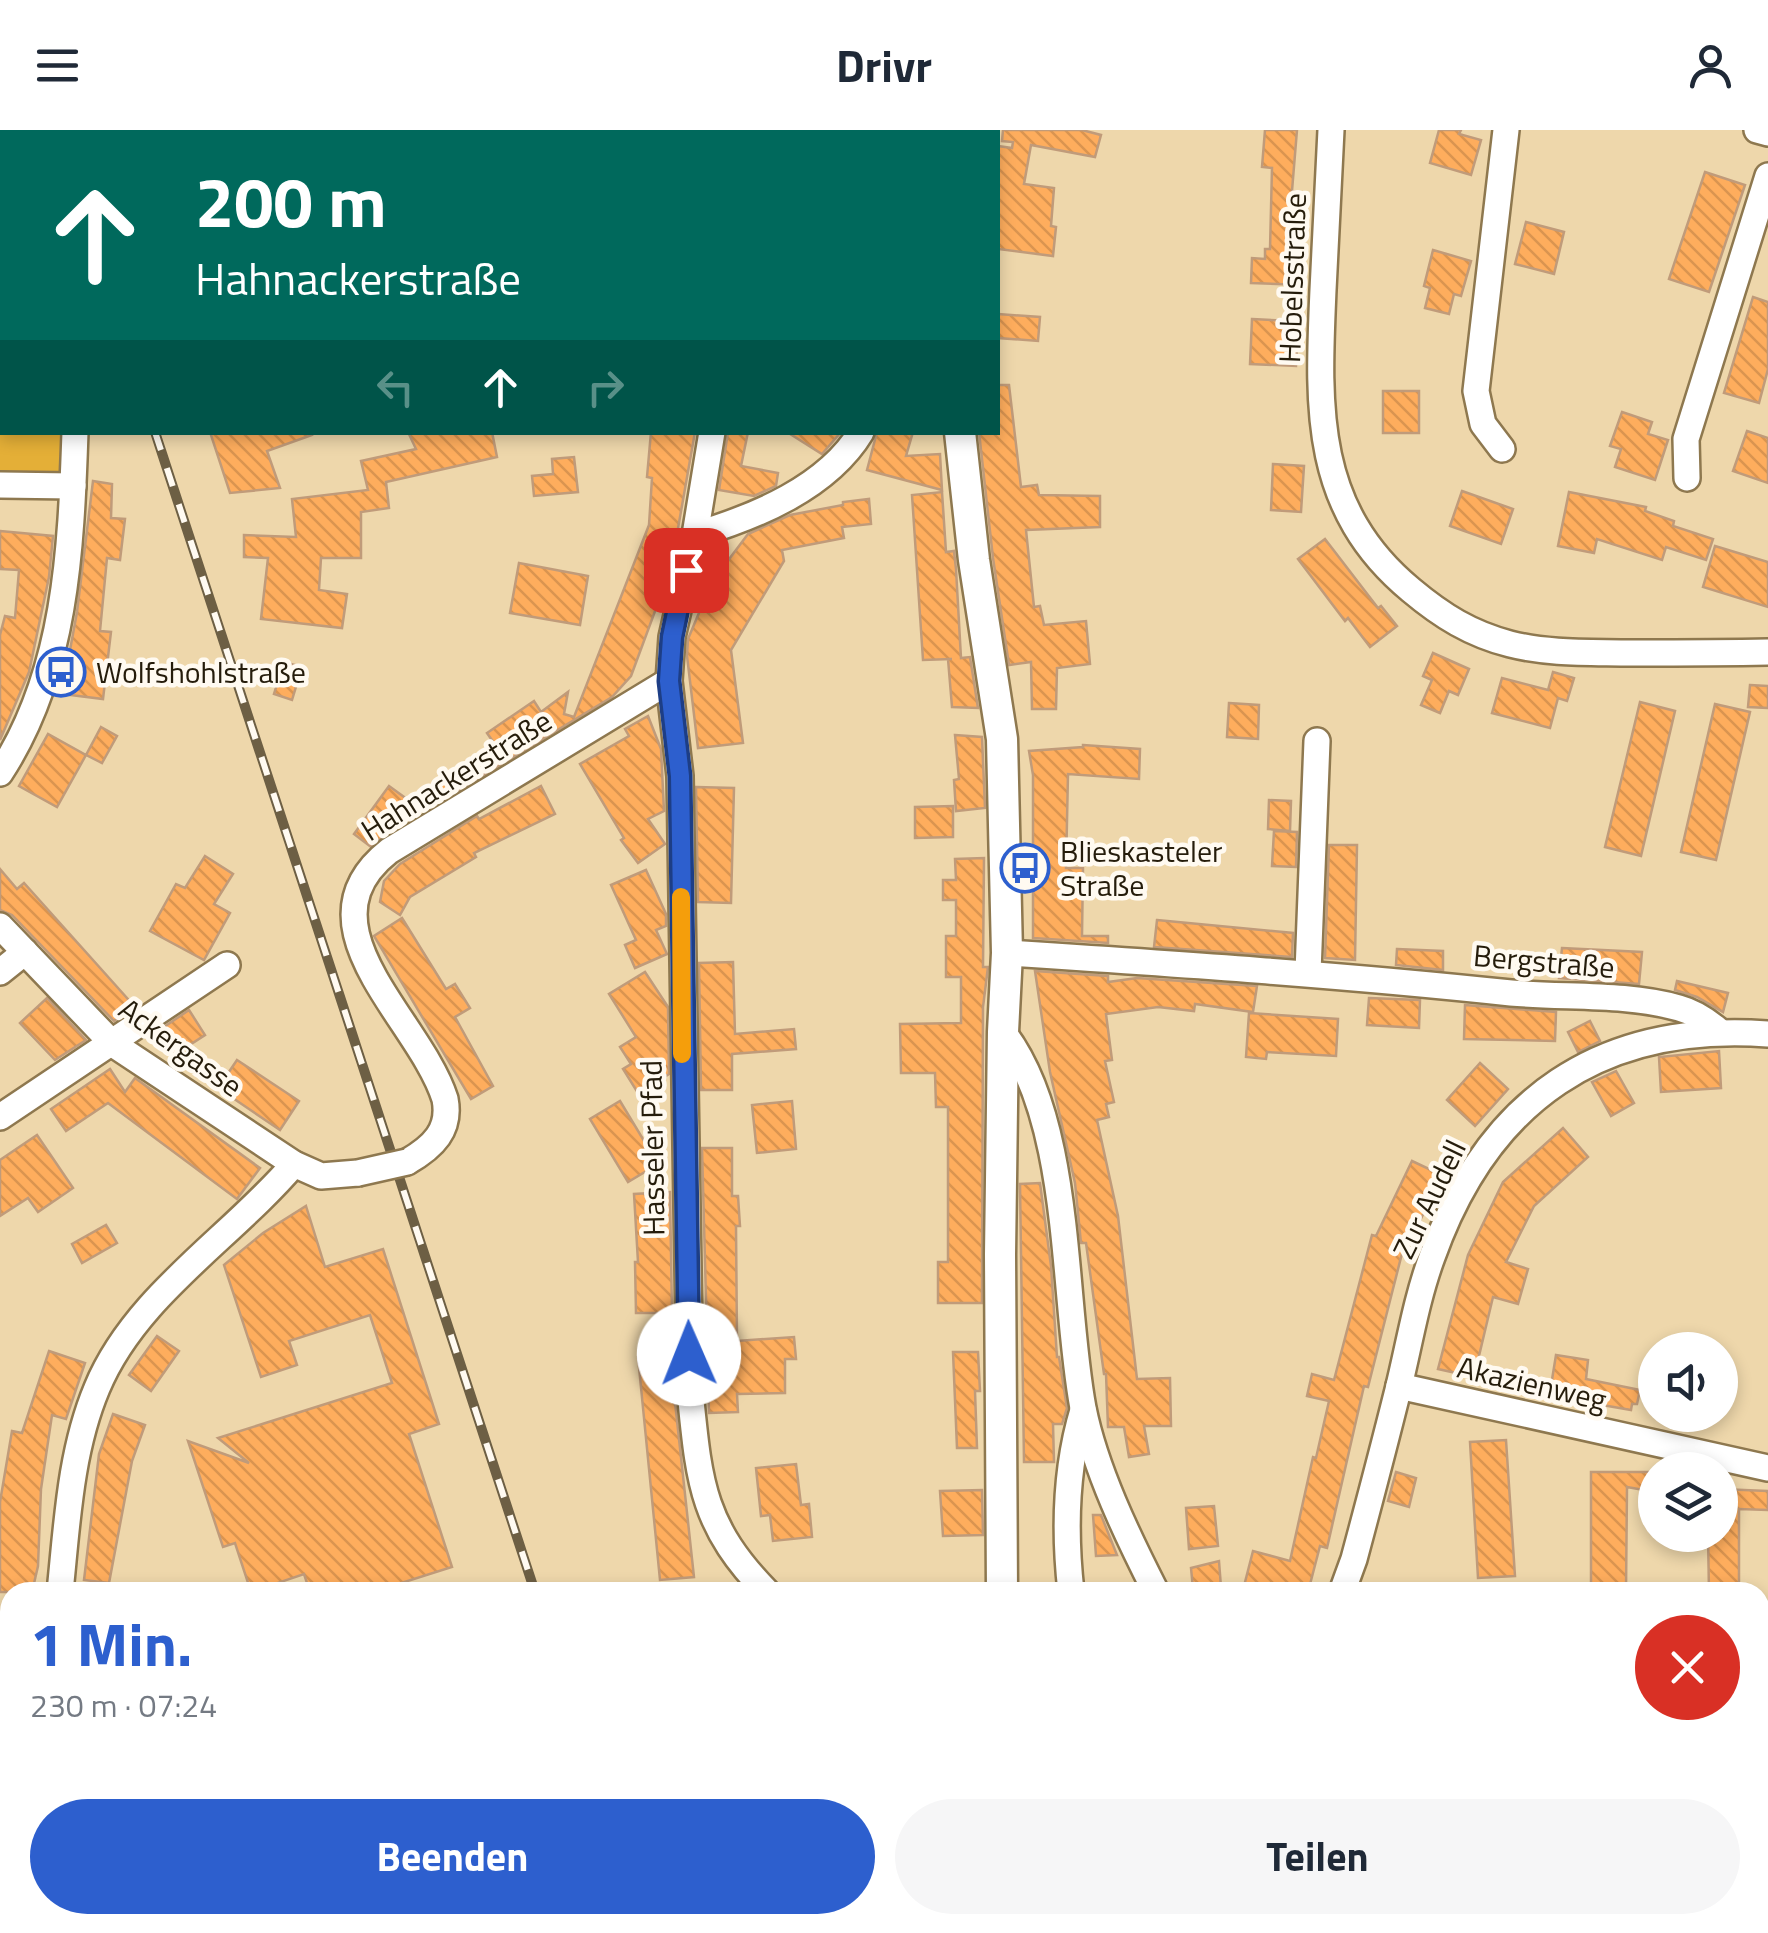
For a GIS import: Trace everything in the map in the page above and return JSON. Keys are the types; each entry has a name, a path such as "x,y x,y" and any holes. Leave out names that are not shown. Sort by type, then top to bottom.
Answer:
{"main road":[{"path":"960,435 1002,739 1007,953 1003,1032 1002,1582"}],"street":[{"name":"Hobelsstraße","path":"1331,130 1322,320 1322,428 1336,484 1365,540 1394,576 1436,611 1472,633 1513,645 1567,652 1768,652"},
{"path":"1502,450 1482,424 1476,391 1506,130"},
{"path":"1757,130 1768,134"},
{"path":"1687,478 1686,439 1768,176"},
{"path":"0,774 31,721 55,643 74,486 75,435"},
{"path":"669,681 678,606 696,535 712,435"},
{"path":"696,535 763,511 794,493 840,460 859,435"},
{"path":"0,484 74,486"},
{"name":"Hahnackerstraße","path":"294,1164 321,1176 407,1162 427,1150 446,1123 446,1099 364,956 354,930 352,907 358,883 369,867 389,851 669,681"},
{"name":"Hasseler Pfad","path":"669,681 680,776 689,1371 695,1446 709,1509 724,1543 757,1582"},
{"path":"1308,972 1317,742"},
{"name":"Ackergasse","path":"0,926 112,1044 294,1164"},
{"path":"0,972 25,952"},
{"name":"Bergstraße","path":"1007,953 1308,972 1520,994 1652,1002 1681,1008 1704,1018 1718,1030 1768,1034"},
{"path":"0,1117 227,966"},
{"name":"Zur Audell","path":"1346,1582 1432,1258 1469,1179 1495,1140 1526,1106 1597,1058 1630,1046 1718,1030"},
{"path":"1003,1032 1028,1072 1044,1121 1054,1170 1083,1410 1129,1538 1151,1582"},
{"path":"61,1582 82,1438 97,1388 117,1351 148,1310 271,1192 294,1164"},
{"name":"Akazienweg","path":"1399,1386 1768,1468"},
{"path":"1071,1582 1066,1518 1069,1471 1083,1410"}],"green space":[{"path":"0,435 64,435 63,479 0,474"}],"building":[{"path":"1003,130 1082,130 1101,135 1095,157 1031,145 1024,184 1054,188 1053,256 1000,249 1000,146 1012,148 1013,142 1002,141"},
{"path":"1265,130 1297,130 1292,191 1301,192 1302,285 1251,283 1252,258 1265,259 1265,249 1270,249 1272,168 1262,167"},
{"path":"1439,130 1461,130 1459,134 1481,140 1471,175 1430,163"},
{"path":"1705,172 1745,185 1709,292 1669,279"},
{"path":"1526,222 1564,232 1554,274 1515,264"},
{"path":"1433,250 1471,261 1461,296 1454,294 1449,314 1425,308 1430,288 1424,286"},
{"path":"1753,297 1768,302 1768,369 1759,403 1724,393"},
{"path":"1000,314 1040,317 1038,341 1000,338"},
{"path":"1252,319 1291,321 1290,331 1298,331 1296,366 1250,364"},
{"path":"1000,385 1009,385 1021,487 1037,485 1039,495 1100,496 1100,527 1026,530 1034,607 1040,606 1044,625 1086,621 1090,664 1057,668 1056,709 1032,709 1031,662 1009,665 979,435 1000,435"},
{"path":"1383,391 1419,391 1419,433 1383,433"},
{"path":"1622,412 1652,422 1648,434 1668,440 1655,480 1615,467 1621,449 1610,446"},
{"path":"1747,431 1768,438 1768,483 1733,471"},
{"path":"211,435 312,435 267,451 280,488 230,493"},
{"path":"409,435 493,435 497,457 386,482 389,508 361,512 361,558 321,558 319,590 347,594 342,628 261,619 268,558 244,557 244,535 296,537 292,499 368,490 361,461 416,449"},
{"path":"651,435 694,435 671,568 631,676 612,697 427,809 418,794 496,746 487,733 534,701 541,712 568,692 564,714 574,717 649,525 652,478 647,477"},
{"path":"728,435 747,435 741,466 778,473 776,486 754,496 719,490"},
{"path":"792,435 838,435 822,454"},
{"path":"876,435 912,435 906,456 940,454 942,490 867,470"},
{"path":"574,457 578,492 534,496 532,476 553,474 552,459"},
{"path":"1273,464 1304,466 1301,512 1271,510"},
{"path":"93,481 112,484 111,518 125,519 120,560 107,558 100,631 111,632 103,699 62,694 77,612"},
{"path":"1462,491 1513,509 1501,544 1450,526"},
{"path":"942,492 946,552 954,551 961,658 970,657 978,708 952,707 948,659 923,660 912,495"},
{"path":"1569,492 1646,507 1645,511 1674,521 1673,526 1713,539 1706,560 1666,547 1662,560 1597,539 1594,553 1558,546"},
{"path":"869,499 871,524 842,527 844,538 782,550 784,561 731,650 743,743 698,748 688,639 712,582 748,534 790,515"},
{"path":"0,531 53,536 49,577 29,672 0,740 0,635 5,616 15,618 19,570 0,569"},
{"path":"1325,539 1378,608 1381,606 1397,626 1370,647 1298,559"},
{"path":"1715,546 1768,562 1768,607 1703,587"},
{"path":"519,563 588,576 580,625 510,613"},
{"path":"1433,653 1469,669 1458,695 1449,691 1440,713 1421,705 1432,680 1423,676"},
{"path":"284,662 302,667 292,700 274,694"},
{"path":"1553,672 1574,678 1567,701 1558,698 1550,728 1492,713 1502,678 1548,690"},
{"path":"1750,685 1768,686 1768,708 1748,707"},
{"path":"1640,702 1675,711 1641,856 1605,847"},
{"path":"1229,703 1259,705 1258,739 1227,737"},
{"path":"1715,704 1750,712 1716,860 1681,852"},
{"path":"648,716 661,749 664,811 648,819 665,844 638,863 621,840 624,838 580,764 629,736 625,729"},
{"path":"101,727 117,736 102,763 86,755"},
{"path":"48,734 86,755 57,807 19,786"},
{"path":"955,735 982,737 985,808 956,811 954,780 959,779"},
{"path":"1083,745 1140,749 1139,779 1068,774 1066,868 1083,868 1082,936 1108,936 1108,943 1033,938 1033,775 1029,751"},
{"path":"389,786 411,802 388,833 371,847 354,834"},
{"path":"541,786 555,814 474,853 476,857 410,897 400,915 380,902 384,881 400,864 477,816 479,819"},
{"path":"696,787 734,788 731,903 698,902"},
{"path":"1269,800 1291,801 1290,831 1268,829"},
{"path":"953,806 953,837 915,838 915,807"},
{"path":"1274,831 1297,832 1296,867 1272,866"},
{"path":"1329,845 1357,845 1355,960 1325,958"},
{"path":"205,856 233,874 214,904 230,913 204,960 150,931 176,884 185,888"},
{"path":"984,858 983,967 988,967 983,1007 982,1303 938,1303 938,1262 948,1262 948,1107 936,1107 935,1073 901,1073 900,1024 961,1023 961,977 946,977 946,936 956,936 956,900 943,900 943,880 956,880 955,859"},
{"path":"0,869 17,889 24,883 135,1007 114,1021 12,915 0,910"},
{"path":"646,870 666,914 666,926 656,930 667,954 635,968 625,945 636,940 611,885"},
{"path":"402,918 446,989 455,984 470,1008 455,1017 493,1086 471,1099 374,936"},
{"path":"1157,920 1293,933 1292,957 1154,947"},
{"path":"1562,948 1642,952 1639,984 1559,978"},
{"path":"1397,949 1443,951 1443,970 1396,965"},
{"path":"733,962 735,1034 794,1029 796,1049 732,1054 732,1090 701,1090 699,963"},
{"path":"1035,971 1108,976 1108,982 1137,978 1257,986 1253,1012 1195,1004 1194,1011 1158,1007 1106,1014 1112,1060 1105,1061 1114,1102 1106,1104 1109,1117 1097,1120 1118,1216 1137,1379 1170,1378 1171,1426 1144,1426 1149,1454 1129,1457 1124,1427 1108,1427 1106,1374 1086,1243 1081,1243 1075,1183 1050,1072"},
{"path":"645,972 668,1007 669,1074 638,1093 623,1069 631,1064 620,1047 636,1037 609,994"},
{"path":"1677,981 1728,993 1723,1012 1675,990"},
{"path":"47,998 86,1040 55,1060 20,1023"},
{"path":"1369,998 1420,1000 1419,1028 1367,1025"},
{"path":"1465,1005 1556,1012 1555,1041 1464,1039"},
{"path":"189,1010 205,1035 174,1055 158,1031"},
{"path":"1249,1013 1338,1019 1336,1056 1267,1052 1266,1059 1246,1057"},
{"path":"1590,1021 1600,1041 1578,1052 1568,1032"},
{"path":"1719,1051 1721,1088 1661,1092 1659,1057"},
{"path":"237,1060 299,1101 280,1130 218,1088"},
{"path":"1480,1063 1508,1089 1475,1126 1447,1100"},
{"path":"110,1069 125,1092 135,1078 260,1168 237,1199 108,1103 66,1131 51,1109"},
{"path":"1616,1071 1634,1103 1611,1116 1592,1082"},
{"path":"620,1101 658,1164 628,1182 590,1119"},
{"path":"792,1101 796,1149 757,1153 752,1105"},
{"path":"1563,1128 1588,1157 1534,1206 1506,1262 1528,1269 1518,1304 1493,1297 1474,1377 1438,1369 1468,1255 1503,1182"},
{"path":"37,1135 73,1188 38,1212 28,1198 0,1216 0,1160"},
{"path":"702,1148 732,1148 732,1196 738,1196 740,1226 736,1226 737,1341 794,1337 796,1359 785,1359 785,1393 737,1394 738,1412 709,1413"},
{"path":"1412,1161 1442,1175 1416,1229 1409,1226 1368,1387 1364,1386 1327,1548 1320,1546 1311,1582 1245,1582 1253,1551 1290,1561 1329,1401 1307,1396 1312,1374 1334,1380 1372,1235 1376,1236"},
{"path":"1040,1183 1057,1357 1067,1408 1062,1424 1053,1424 1054,1462 1024,1462 1020,1184"},
{"path":"670,1192 672,1313 636,1313 634,1194"},
{"path":"306,1206 325,1267 383,1249 439,1424 409,1434 452,1567 405,1582 307,1582 304,1574 280,1582 248,1582 235,1543 223,1547 188,1441 249,1463 218,1438 392,1383 370,1315 289,1341 297,1365 261,1377 224,1265 263,1233"},
{"path":"106,1225 117,1243 82,1263 72,1244"},
{"path":"157,1336 179,1351 151,1391 129,1375"},
{"path":"49,1351 85,1363 66,1419 52,1415 41,1489 34,1582 0,1582 0,1502 12,1431 22,1433"},
{"path":"953,1352 978,1352 977,1448 957,1448"},
{"path":"673,1353 694,1577 660,1580 638,1357"},
{"path":"1556,1355 1588,1360 1586,1379 1638,1390 1638,1399 1631,1410 1602,1405 1603,1400 1550,1392"},
{"path":"113,1414 145,1425 132,1461 109,1582 84,1580 99,1454"},
{"path":"1506,1440 1515,1576 1478,1578 1470,1442"},
{"path":"796,1464 801,1505 809,1504 812,1537 773,1541 770,1515 761,1516 756,1468"},
{"path":"1396,1472 1416,1478 1409,1507 1388,1501"},
{"path":"1591,1472 1638,1472 1638,1489 1627,1487 1626,1582 1591,1582"},
{"path":"982,1490 983,1535 943,1536 940,1491"},
{"path":"1738,1490 1768,1491 1768,1510 1739,1509 1739,1582 1709,1582 1708,1552 1738,1552"},
{"path":"1214,1506 1218,1546 1189,1549 1186,1508"},
{"path":"1093,1515 1101,1515 1117,1555 1096,1556"},
{"path":"1219,1561 1221,1582 1192,1582 1191,1568"}],"railway":[{"path":"156,435 532,1582"}],"slow traffic":[{"path":"681,897 682,1054"}],"place":[{"name":"Wolfshohlstraße","path":"61,672"},
{"name":"Blieskasteler Straße","path":"1025,868"}],"route":[{"path":"686,570 672,637 669,681 680,776 689,1354"}]}
